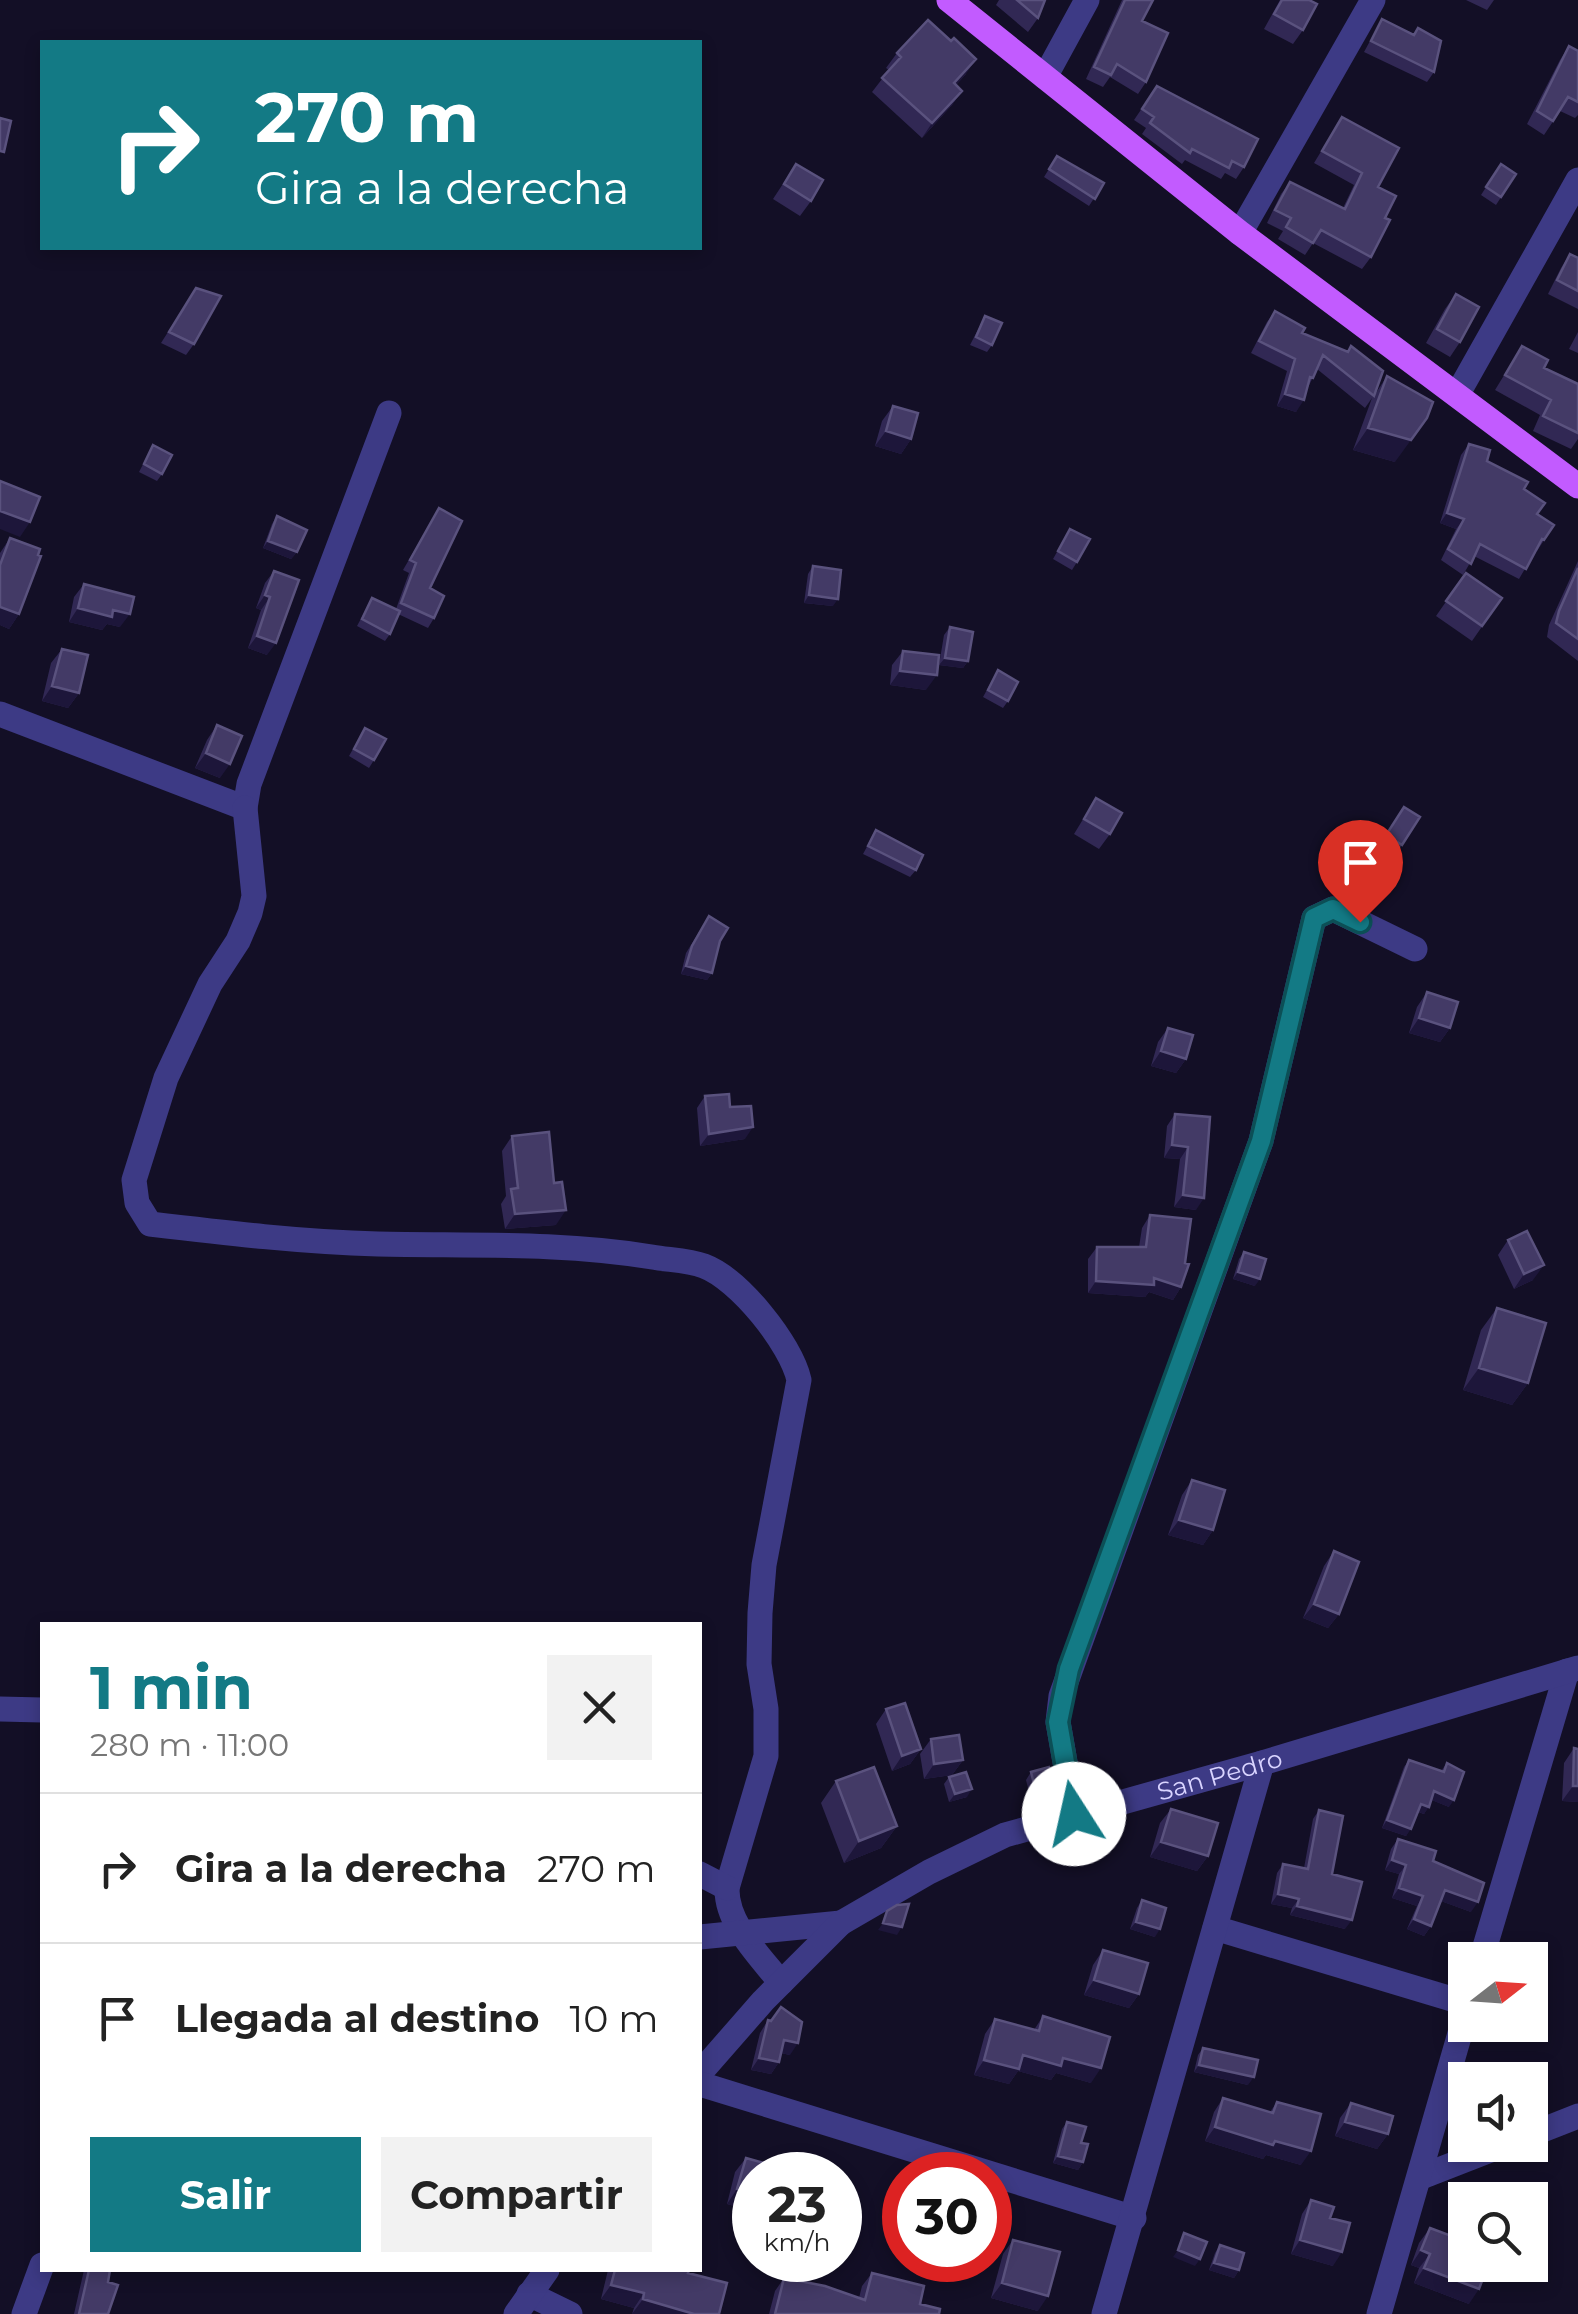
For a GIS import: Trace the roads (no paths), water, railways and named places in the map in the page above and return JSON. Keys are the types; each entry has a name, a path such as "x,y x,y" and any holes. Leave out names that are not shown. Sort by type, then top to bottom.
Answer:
{"main road":[{"path":"950,0 1240,233 1578,486"}],"street":[{"path":"1045,77 1087,0"},
{"path":"1240,233 1373,0"},
{"path":"1458,395 1578,180"},
{"path":"389,413 249,784 245,808 254,896 250,914 210,984 166,1078 134,1180 136,1204 150,1224 233,1234 376,1244 490,1244 622,1252 706,1266 742,1293 767,1320 795,1361 799,1380 764,1565 759,1664 766,1709 766,1756 727,1902 743,1934 781,1983"},
{"path":"0,714 245,808"},
{"path":"1074,1814 1058,1722 1061,1696 1261,1141 1314,918 1333,909 1415,949"},
{"path":"1488,1942 1573,1670"},
{"name":"San Pedro","path":"702,2071 841,1923 929,1872 1005,1835 1573,1670"},
{"path":"0,1710 40,1710"},
{"path":"1104,2314 1262,1763"},
{"path":"702,1875 728,1888"},
{"path":"702,1937 841,1923"},
{"path":"1215,1928 1448,1998"},
{"path":"1378,2314 1458,2042"},
{"path":"702,2085 1134,2218"},
{"path":"1548,2127 1578,2116"},
{"path":"1420,2178 1460,2162"},
{"path":"24,2314 40,2270"},
{"path":"546,2272 522,2304 570,2314"}]}
